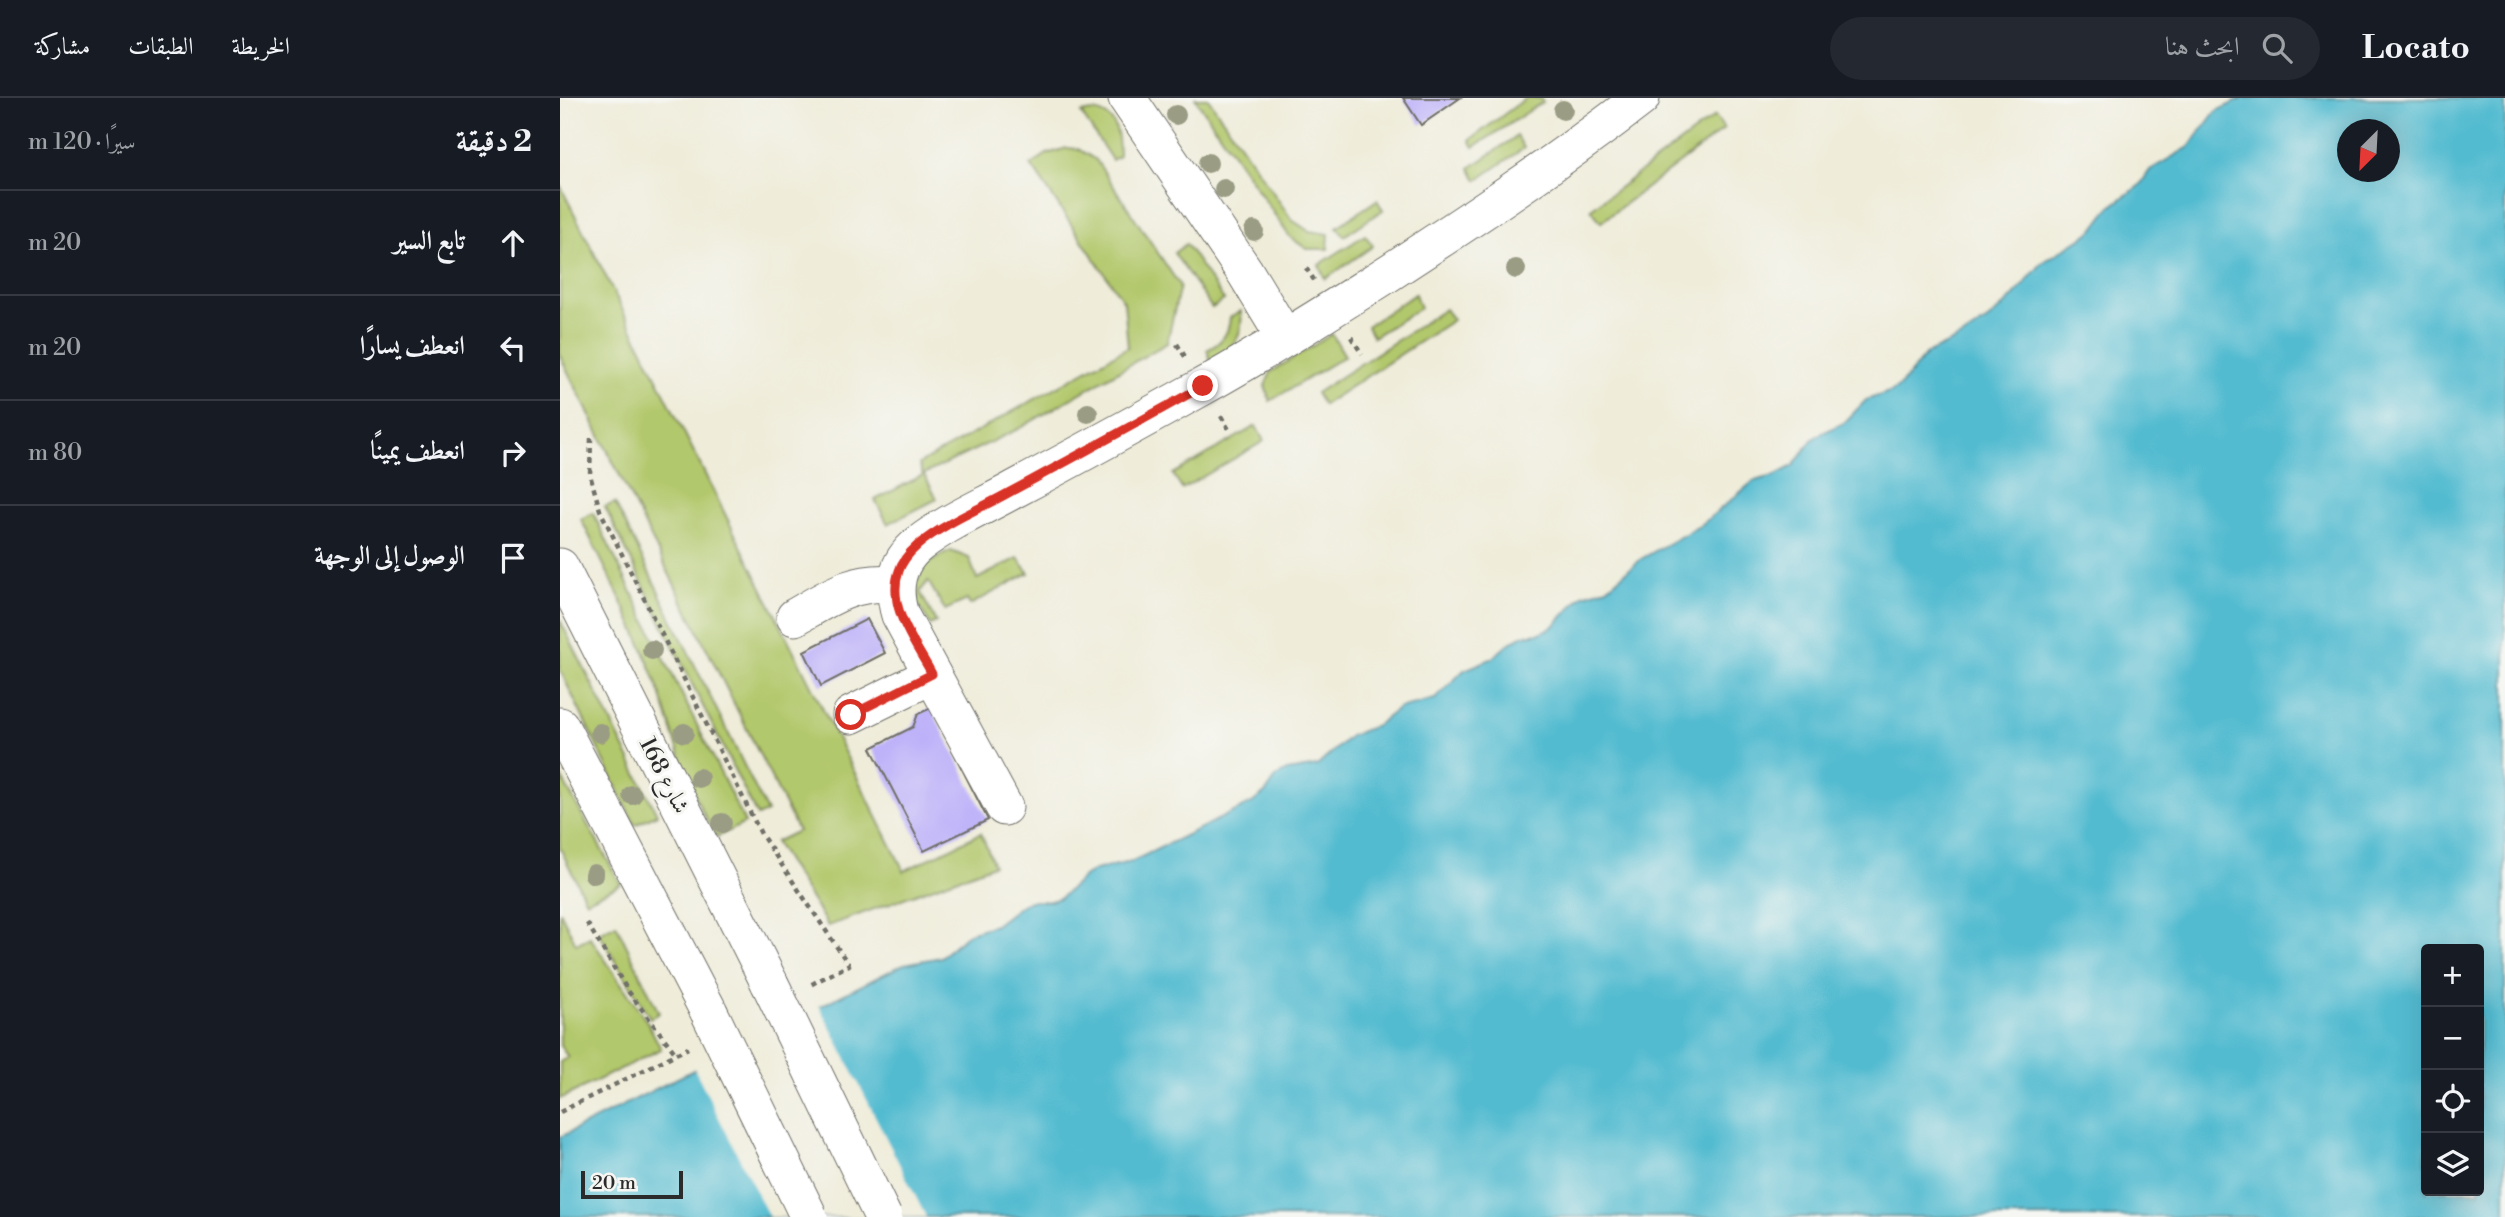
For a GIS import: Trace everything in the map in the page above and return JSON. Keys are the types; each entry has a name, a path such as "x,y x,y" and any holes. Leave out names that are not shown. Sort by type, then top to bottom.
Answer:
{"street":[{"path":"1127,98 1245,272 1285,338"},
{"path":"1004,807 900,615 895,584 907,556 930,537 1285,338 1457,229 1641,98"},
{"name":"شارع 168","path":"560,567 770,984 883,1217"},
{"path":"795,617 850,587 866,583 895,584"},
{"path":"851,715 932,674"},
{"path":"560,726 709,1012 809,1217"}],"path":[{"path":"1345,328 1362,354"},
{"path":"591,438 590,475 600,510 761,834"},
{"path":"587,923 628,991 676,1054"}],"green space":[{"path":"1195,98 1208,98 1292,220 1309,231 1329,234 1328,249 1307,249 1290,237"},
{"path":"1526,98 1541,98 1543,102 1474,147 1470,140"},
{"path":"1091,111 1106,116 1115,126 1119,156 1112,160 1081,113"},
{"path":"1715,116 1724,129 1601,222 1591,209"},
{"path":"1517,136 1524,148 1477,180 1470,168"},
{"path":"1067,148 1078,149 1096,160 1180,286 1167,343 1018,429 924,474 937,499 888,524 875,500 923,475 919,464 1128,347 1124,302 1031,165 1047,154"},
{"path":"560,185 904,871 981,833 994,865 828,926 775,842 798,831 560,356"},
{"path":"1377,200 1383,210 1344,236 1337,227"},
{"path":"1365,235 1373,246 1325,279 1319,265"},
{"path":"1186,244 1224,300 1212,308 1174,253"},
{"path":"1415,294 1420,308 1373,337 1367,326"},
{"path":"1445,309 1453,320 1323,405 1316,393"},
{"path":"1241,311 1239,335 1231,347 1211,362 1207,350 1224,337 1230,317"},
{"path":"1332,334 1345,356 1270,401 1265,386 1271,372"},
{"path":"1256,426 1264,441 1182,489 1173,474"},
{"path":"615,503 767,812 757,816 605,507"},
{"path":"593,513 745,823 717,837 705,818 688,778 661,695 637,635 581,519"},
{"path":"951,551 969,558 977,579 1018,558 1029,573 970,605 967,600 945,610 928,581 920,592 936,622 930,625 913,595 925,567"},
{"path":"560,620 657,814 635,825 560,670"},
{"path":"560,775 621,884 586,901 560,848"},
{"path":"560,911 576,944 590,937 649,1025 661,1049 560,1099 560,1062 568,1057 560,1046"},
{"path":"616,924 659,1013 650,1018 599,933"}],"water":[{"path":"2244,98 2505,98 2505,1217 560,1217 560,1137 904,964 941,957 969,933 995,925 1021,905 1030,901 1060,898 1095,870 1131,862 1252,803 1266,792 1277,776 1287,771 1317,766 1350,736 1377,725 1399,708 1435,699 1464,670 1491,659 1524,635 1540,633 1554,626 1583,595 1607,588 1641,559 1701,525 1754,481 1774,476 1793,466 1812,440 1820,434 1844,423 1866,400 1900,386 1926,354 1962,337 1989,319 2012,298 2042,263 2092,231 2110,207 2140,185 2150,170 2189,147 2216,111"}],"pier":[{"path":"818,1003 926,1217 769,1217 693,1066"}],"building":[{"path":"1403,98 1460,98 1421,125"},
{"path":"867,619 885,653 821,686 804,651"},
{"path":"931,708 988,820 924,851 871,748 913,727 918,714"}],"route":[{"path":"851,715 932,674 900,615 896,600 895,584 899,570 907,556 918,545 1203,386"}]}
